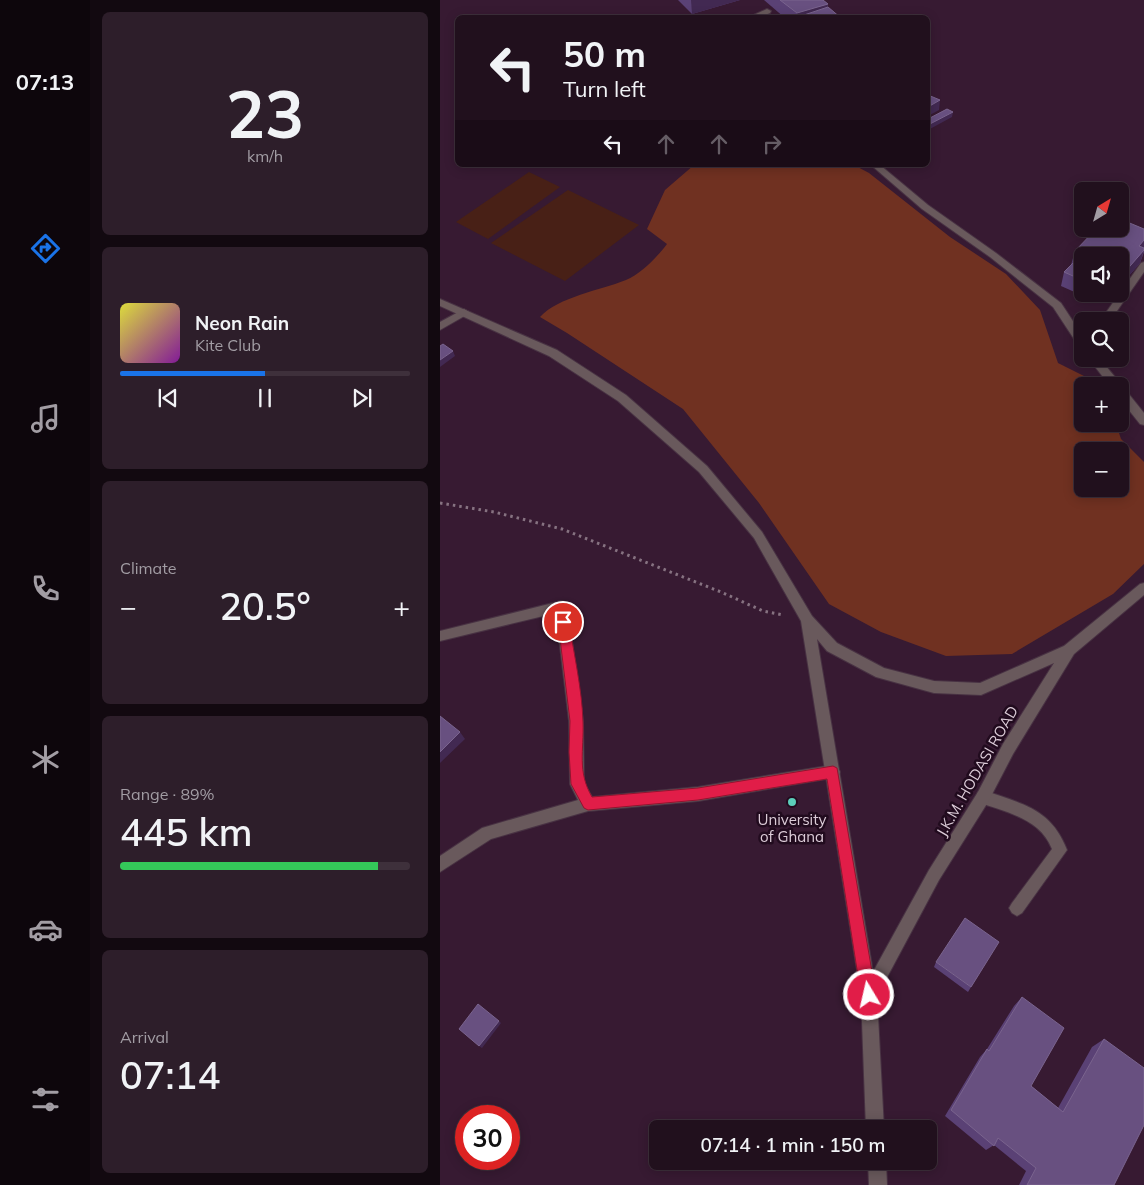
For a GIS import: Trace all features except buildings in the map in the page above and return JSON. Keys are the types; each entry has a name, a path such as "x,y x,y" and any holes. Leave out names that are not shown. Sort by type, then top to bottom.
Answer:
{"street":[{"path":"757,15 767,11"},
{"path":"877,167 925,207 993,255 1057,304 1074,330"},
{"path":"1111,312 1144,266"},
{"path":"440,302 553,354 622,398 703,469 758,535 807,620 832,648 881,673 934,687 981,689 1070,650"},
{"path":"440,327 464,312"},
{"path":"1101,367 1109,377"},
{"path":"1129,402 1144,422"},
{"path":"1133,407 1144,404"},
{"name":"J.K.M. HODASI ROAD","path":"869,995 934,875 983,796 1008,748 1070,650 1144,588"},
{"path":"440,636 561,606 576,721 577,784 588,804"},
{"path":"807,620 869,995 875,1120"},
{"path":"440,864 487,833 588,804 698,794 833,772"},
{"path":"983,796 1037,817 1057,837 1060,850 1016,908"},
{"path":"877,1170 878,1185"}],"path":[{"path":"440,504 494,512 562,530 721,592 762,611 807,620"}],"shaded area":[{"name":"University of Ghana","path":"440,0 1144,0 1144,1185 440,1185"},
{"path":"692,167 858,167 869,173 950,237 1006,274 1040,310 1058,363 1086,377 1074,377 1074,432 1119,432 1124,442 1074,442 1074,497 1129,497 1129,447 1144,462 1144,564 1113,594 1012,654 946,656 881,632 829,604 759,503 683,409 540,317 548,310 569,299 632,277 654,260 667,244 647,229 665,190"},
{"path":"529,172 560,187 488,239 456,222"},
{"path":"568,190 639,225 565,281 491,243"}],"place":[{"name":"University of Ghana","path":"792,802"}],"route":[{"path":"563,622 571,671 576,721 577,784 588,804 698,794 833,772 869,995"}]}
